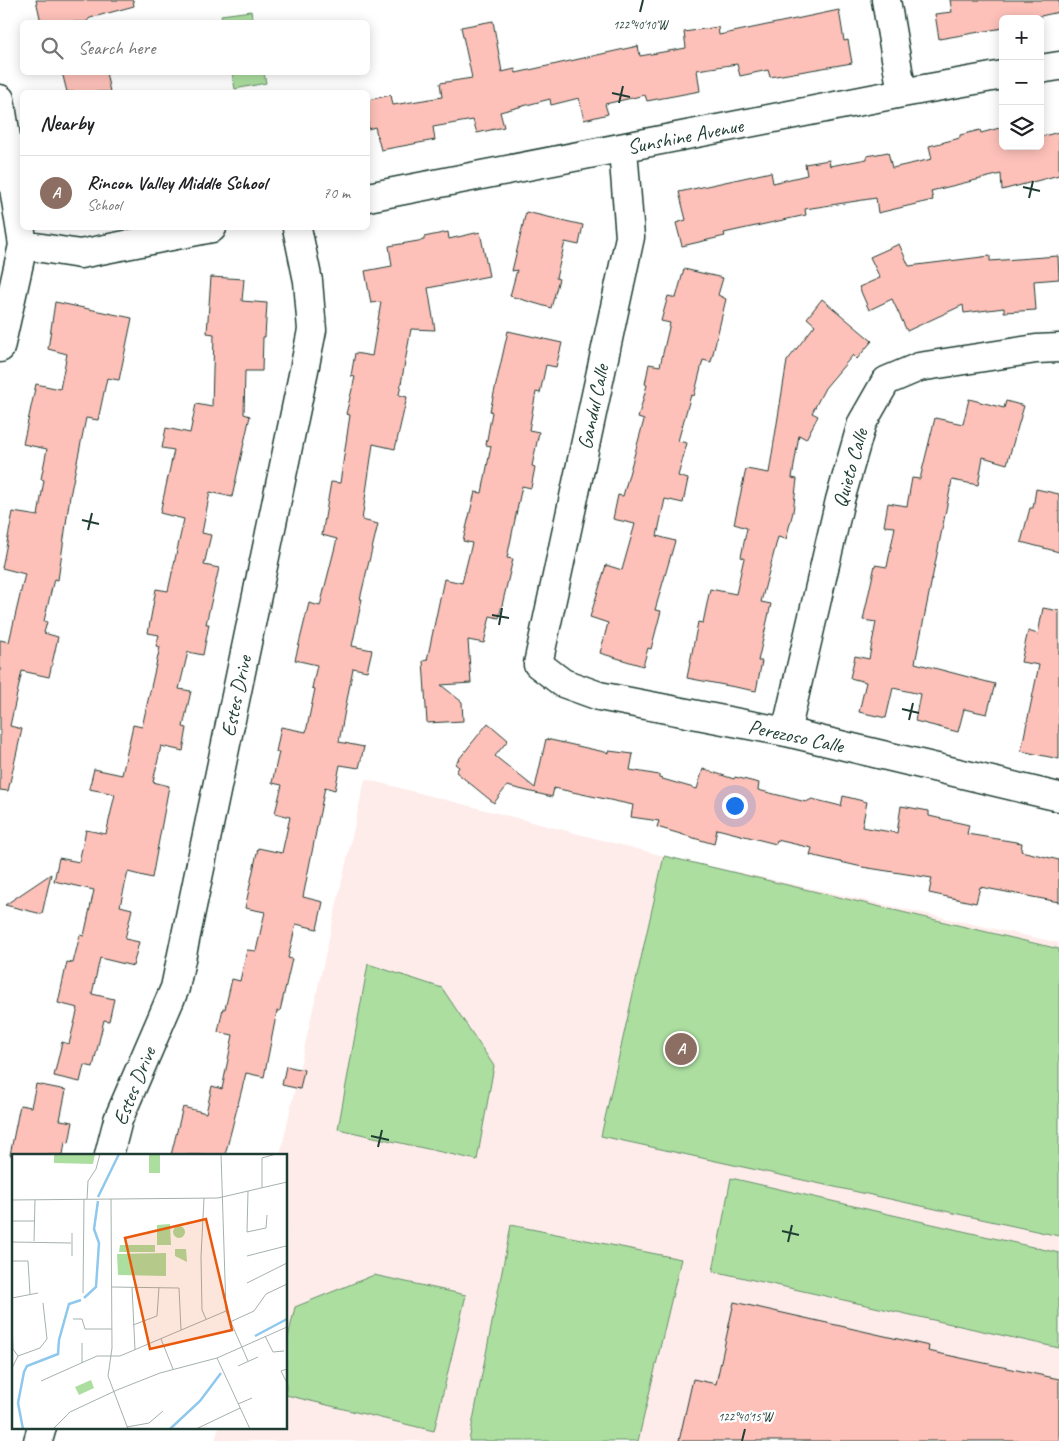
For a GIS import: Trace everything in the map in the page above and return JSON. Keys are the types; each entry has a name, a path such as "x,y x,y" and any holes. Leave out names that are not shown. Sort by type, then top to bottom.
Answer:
{"street":[{"path":"886,0 902,93"},
{"path":"1044,68 1059,66"},
{"name":"Sunshine Avenue","path":"370,197 999,76"},
{"path":"1,105 20,226"},
{"name":"Gandul Calle","path":"538,664 630,237 623,149"},
{"path":"0,348 23,245 21,230"},
{"path":"23,245 80,254 202,230"},
{"name":"Estes Drive","path":"109,1154 118,1120 175,988 306,362 312,330 308,281 297,230"},
{"name":"Quieto Calle","path":"786,732 840,500 859,431 862,422 886,381 919,367 1036,349 1059,348"},
{"name":"Perezoso Calle","path":"538,664 563,682 599,696 786,732 1059,798"},
{"path":"38,1441 42,1428"}],"shaded area":[{"path":"365,779 664,856 1059,943 1059,1441 215,1441 219,1428 288,1428 288,1154 280,1154"}],"green space":[{"path":"251,11 253,20 222,20 221,15"},
{"path":"232,75 264,75 266,83 235,89"},
{"path":"664,856 1059,949 1059,1236 601,1136"},
{"path":"368,964 442,988 494,1066 477,1160 338,1129"},
{"path":"731,1178 1059,1253 1059,1348 713,1271"},
{"path":"511,1225 681,1259 638,1441 469,1441"},
{"path":"374,1275 466,1295 434,1431 288,1395 288,1337 295,1307"}],"building":[{"path":"36,0 133,0 134,6 88,20 41,20"},
{"path":"950,0 1059,0 1059,12 1044,15 999,15 999,29 939,39 935,14 952,12"},
{"path":"839,10 844,41 848,40 852,63 770,77 768,70 740,76 737,64 697,70 700,91 647,101 645,95 605,104 608,114 584,120 579,98 551,105 550,99 500,112 504,127 477,133 473,120 433,127 435,140 381,150 375,127 370,128 370,100 391,95 393,105 442,97 440,83 472,78 461,27 493,21 502,72 515,69 516,73 638,46 640,56 686,48 684,32 718,27 719,35"},
{"path":"63,75 107,75 110,90 66,90"},
{"path":"999,128 999,150 1044,150 1044,136 1059,132 1059,175 1002,190 1001,174 931,191 933,200 878,213 876,198 805,209 806,215 724,233 725,236 682,246 676,223 686,220 679,192 771,172 773,183 807,175 805,164 829,160 830,166 867,159 867,156 888,152 892,168 932,159 929,146 960,138 960,135 980,130 981,133"},
{"path":"526,212 583,225 579,245 565,242 556,278 559,279 551,308 510,296 517,270 512,271"},
{"path":"448,232 449,239 480,232 489,276 428,288 435,330 411,329 399,395 407,397 395,449 373,444 362,520 378,524 360,599 362,599 352,646 372,650 367,671 353,668 339,742 364,747 359,768 340,765 335,790 325,787 303,897 323,902 317,929 296,924 288,958 292,959 280,1011 277,1011 264,1077 246,1073 225,1154 171,1154 183,1107 206,1113 212,1086 222,1089 233,1035 218,1032 223,1008 225,1009 232,979 240,981 247,950 256,951 265,912 245,908 258,848 282,853 290,817 275,813 282,785 272,783 279,752 276,752 281,727 306,732 315,689 312,688 317,665 295,660 309,603 320,606 337,539 322,535 331,482 340,483 350,415 346,414 355,377 351,376 355,353 372,356 381,302 371,303 365,271 392,266 389,246 424,240 424,237"},
{"path":"899,244 909,266 990,256 990,261 1058,256 1059,279 1034,281 1036,310 1004,312 1004,308 964,313 963,305 907,331 892,299 869,310 859,287 880,278 870,257"},
{"path":"684,269 723,278 718,295 726,299 711,362 703,360 694,396 691,395 678,441 687,443 678,476 688,479 683,503 665,499 657,536 675,541 655,610 661,611 651,649 648,648 643,666 600,653 608,623 590,617 606,565 622,570 635,524 613,519 618,495 623,496 644,420 638,418 647,385 645,384 649,364 660,366 670,323 661,321 668,296 676,298"},
{"path":"211,277 244,279 242,301 267,303 262,371 245,371 244,414 250,416 232,497 210,492 202,533 211,535 204,565 219,568 206,624 209,624 203,655 188,652 179,689 191,691 183,727 187,728 183,751 161,746 153,782 169,786 152,878 128,872 120,906 132,909 125,939 139,942 133,966 100,958 92,994 114,999 109,1021 104,1020 93,1067 84,1065 80,1082 54,1076 62,1042 69,1044 78,1008 58,1003 67,962 73,963 80,935 84,936 94,890 54,881 59,858 79,862 86,830 106,834 115,794 89,789 94,769 122,775 133,725 142,727 160,647 156,646 159,635 148,633 156,589 168,591 184,519 160,513 174,450 162,448 166,428 190,433 196,404 212,407 214,334 207,333"},
{"path":"822,299 872,341 857,359 853,355 825,388 812,413 818,416 806,439 799,435 792,478 797,479 793,512 786,539 778,537 761,602 771,604 758,661 762,661 756,691 687,678 698,622 703,623 710,589 736,594 744,558 741,557 747,528 734,524 746,469 769,473 787,361 815,325 807,318"},
{"path":"55,302 132,318 119,380 107,378 98,420 86,418 70,496 58,580 54,579 44,621 47,622 44,633 58,637 49,677 22,671 10,726 22,729 8,791 0,790 0,640 9,642 25,574 2,568 13,512 38,516 44,480 41,479 47,449 23,444 36,384 60,389 67,354 48,349"},
{"path":"508,331 562,343 556,367 546,365 540,393 536,392 529,430 539,432 532,466 535,467 531,488 522,486 507,558 513,559 499,618 490,616 484,643 468,640 471,683 441,685 462,702 463,721 427,723 423,661 427,660 444,579 462,583 472,543 463,541 475,492 482,493 491,446 486,445 492,412 490,411"},
{"path":"969,399 1004,408 1006,401 1024,406 1007,464 983,457 978,485 952,480 915,663 995,684 987,714 964,709 958,732 915,721 920,694 893,688 886,718 859,712 866,682 850,678 855,656 869,659 876,622 863,620 875,565 887,567 895,527 884,526 888,503 907,506 912,478 920,479 935,418 963,424"},
{"path":"1036,489 1059,494 1059,552 1021,542 1030,508 1033,508"},
{"path":"1043,608 1059,611 1059,759 1021,751 1039,665 1021,662 1028,631 1038,634"},
{"path":"488,723 508,740 495,756 535,788 546,739 609,753 609,751 633,754 630,770 659,775 659,778 697,789 703,769 734,779 735,777 759,783 758,790 806,802 812,799 841,806 843,796 867,802 862,827 897,833 901,806 929,811 929,816 969,825 967,834 1022,843 1021,851 1059,860 1059,902 980,887 976,903 929,893 932,878 862,867 810,855 812,848 777,840 776,844 717,829 714,844 657,827 659,821 631,817 633,805 554,788 552,797 507,786 494,803 456,772 459,767 455,764"},
{"path":"51,874 42,914 5,905"},
{"path":"286,1066 304,1070 300,1089 282,1085"},
{"path":"36,1084 66,1090 60,1120 73,1122 69,1143 65,1142 63,1154 10,1155 20,1105 31,1107"},
{"path":"734,1302 929,1346 928,1351 1059,1379 1059,1441 679,1441 693,1379 716,1384"}],"place":[{"name":"Rincon Valley Middle School","path":"681,1049"}]}
